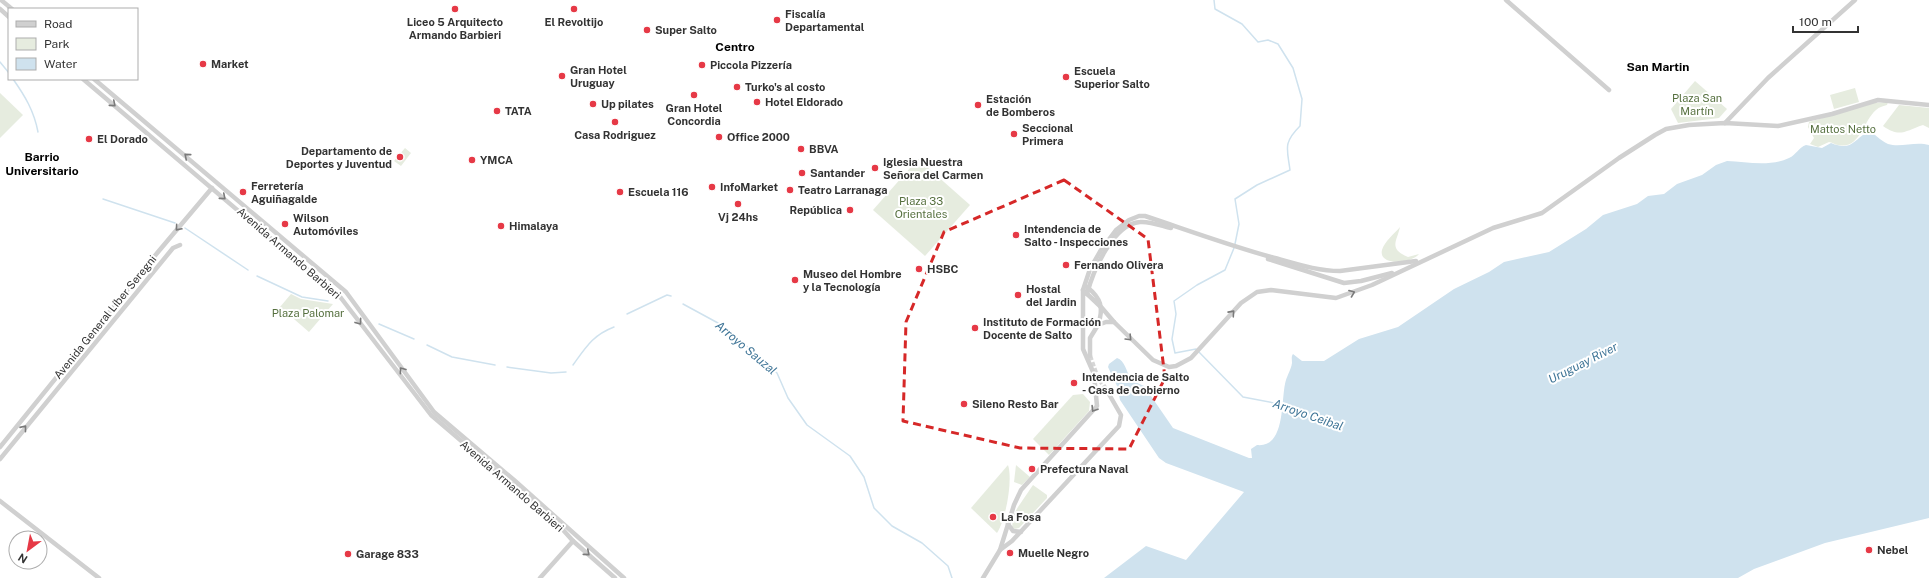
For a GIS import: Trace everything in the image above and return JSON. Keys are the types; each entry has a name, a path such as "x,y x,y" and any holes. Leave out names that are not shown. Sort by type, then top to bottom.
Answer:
{"street":[{"path":"1,0 11,8"},
{"path":"1506,0 1609,90"},
{"path":"1725,123 1768,78 1855,0"},
{"path":"0,9 8,16"},
{"name":"Avenida Armando Barbieri","path":"84,80 341,298 431,415 556,522 573,541 615,578"},
{"name":"Avenida Armando Barbieri","path":"95,80 346,292 434,412 514,480 624,578"},
{"path":"1086,289 1114,322 1144,353 1161,364 1169,367 1176,366 1191,358 1241,303 1257,292 1271,290 1336,298 1372,285 1492,228 1542,213 1619,158 1660,132 1678,126 1725,123 1765,126 1791,124 1878,100 1929,104"},
{"name":"Avenida General Líber Seregni","path":"0,447 158,252 212,188"},
{"path":"983,578 1000,550 1014,504 1022,490 1097,406 1094,374 1083,349 1086,289 1101,250 1116,230 1129,220 1139,216 1145,216 1248,251 1328,271 1401,264 1422,260"},
{"name":"Avenida General Líber Seregni","path":"0,459 173,248 180,245"},
{"path":"1258,254 1276,262 1344,282 1361,281 1403,270"},
{"path":"1090,356 1090,338 1098,325 1102,308"},
{"path":"1098,325 1106,322 1114,322"},
{"path":"1000,550 1021,532 1119,426 1121,414 1106,389"},
{"path":"0,502 99,578"},
{"path":"1008,524 1013,531 1021,532"},
{"path":"540,578 573,541"}],"highlighted area":[{"path":"1064,180 1148,239 1165,378 1129,449 1020,448 903,421 906,322 944,232"}],"green space":[{"name":"Plaza San Martín","path":"1695,81 1727,109 1719,118 1678,123 1671,109"},
{"path":"1855,88 1859,102 1834,109 1830,95"},
{"path":"0,93 23,115 0,138"},
{"name":"Mattos Netto","path":"1888,102 1887,105 1876,110 1860,134 1851,143 1838,145 1829,142 1818,147 1810,144 1814,138 1808,127 1809,122 1874,103"},
{"path":"1899,105 1929,108 1929,128 1923,125 1898,133 1883,126"},
{"path":"405,148 411,153 401,166 394,161"},
{"name":"Plaza 33 Orientales","path":"918,159 970,205 925,256 873,210"},
{"path":"1400,227 1395,244 1398,251 1408,257 1419,254 1409,260 1396,262 1390,261 1385,259 1382,255 1382,250 1387,241"},
{"name":"Plaza Palomar","path":"291,294 301,299 333,304 309,332 280,307"},
{"path":"1083,394 1090,402 1089,411 1049,455 1033,439 1073,395"},
{"path":"1008,465 1010,480 1008,499 1003,519 997,533 971,508"},
{"path":"1016,465 1030,477 1022,485 1014,482"},
{"path":"1033,485 1047,495 1047,498 1019,528 1014,529 1012,527 1014,514"}],"water":[{"name":"Uruguay River","path":"1867,132 1873,133 1888,144 1929,145 1929,518 1825,543 1754,569 1738,578 1104,578 1146,546 1186,560 1244,492 1166,463 1159,458 1120,400 1117,386 1108,367 1109,364 1117,358 1122,361 1131,378 1152,392 1151,396 1173,428 1252,458 1251,449 1257,445 1266,444 1273,439 1277,432 1282,412 1286,379 1292,363 1293,354 1302,361 1324,361 1359,339 1398,327 1454,289 1489,272 1504,262 1549,252 1586,229 1603,215 1637,204 1648,196 1664,194 1677,184 1702,175 1716,165 1727,161 1766,163 1782,161 1791,157 1801,147 1806,145 1822,148 1831,143 1847,146"}],"waterway":[{"name":"Arroyo Ceibal","path":"1214,0 1215,9 1242,24 1258,42 1268,40 1278,44 1293,68 1302,99 1300,126 1291,137 1287,151 1290,170 1257,185 1235,199 1239,224 1235,244"},
{"path":"0,62 8,72"},
{"path":"14,80 28,104 34,117 38,132"},
{"path":"103,199 175,223"},
{"path":"185,228 248,270"},
{"name":"Arroyo Ceibal","path":"1234,248 1225,270 1197,285 1174,301 1176,314 1172,339 1175,353 1196,349 1243,397 1285,405"},
{"path":"257,276 302,297 328,301"},
{"path":"627,314 667,295 671,296"},
{"name":"Arroyo Sauzal","path":"683,304 718,323 777,373 788,398 807,425 850,456 864,477 874,508 892,526 922,543 948,566 952,578"},
{"path":"379,324 414,339"},
{"path":"573,365 586,347 595,338 614,327"},
{"path":"427,345 452,357 495,365"},
{"path":"507,367 551,373 566,372"}],"tunnel":[{"path":"1090,356 1097,376 1106,389"}],"place":[{"name":"Liceo 5 Arquitecto Armando Barbieri","path":"455,9"},
{"name":"El Revoltijo","path":"574,9"},
{"name":"Fiscalía Departamental","path":"777,20"},
{"name":"Super Salto","path":"647,30"},
{"name":"Market","path":"203,64"},
{"name":"Piccola Pizzería","path":"702,65"},
{"name":"Gran Hotel Uruguay","path":"562,76"},
{"name":"Escuela Superior Salto","path":"1066,77"},
{"name":"Turko's al costo","path":"737,87"},
{"name":"Gran Hotel Concordia","path":"694,95"},
{"name":"Hotel Eldorado","path":"757,102"},
{"name":"Up pilates","path":"593,104"},
{"name":"Estación de Bomberos","path":"978,105"},
{"name":"TATA","path":"497,111"},
{"name":"Casa Rodriguez","path":"615,122"},
{"name":"Seccional Primera","path":"1014,134"},
{"name":"Office 2000","path":"719,137"},
{"name":"El Dorado","path":"89,139"},
{"name":"BBVA","path":"801,149"},
{"name":"Departamento de Deportes y Juventud","path":"400,157"},
{"name":"YMCA","path":"472,160"},
{"name":"Iglesia Nuestra Señora del Carmen","path":"875,168"},
{"name":"Santander","path":"802,173"},
{"name":"InfoMarket","path":"712,187"},
{"name":"Teatro Larranaga","path":"790,190"},
{"name":"Ferretería Aguiñagalde","path":"243,192"},
{"name":"Escuela 116","path":"620,192"},
{"name":"Vj 24hs","path":"738,204"},
{"name":"República","path":"850,210"},
{"name":"Wilson Automóviles","path":"285,224"},
{"name":"Himalaya","path":"501,226"},
{"name":"Intendencia de Salto - Inspecciones","path":"1016,235"},
{"name":"Fernando Olivera","path":"1066,265"},
{"name":"HSBC","path":"919,269"},
{"name":"Museo del Hombre y la Tecnología","path":"795,280"},
{"name":"Hostal del Jardin","path":"1018,295"},
{"name":"Instituto de Formación Docente de Salto","path":"975,328"},
{"name":"Intendencia de Salto - Casa de Gobierno","path":"1074,383"},
{"name":"Sileno Resto Bar","path":"964,404"},
{"name":"Prefectura Naval","path":"1032,469"},
{"name":"La Fosa","path":"993,517"},
{"name":"Nebel","path":"1869,550"},
{"name":"Muelle Negro","path":"1010,553"},
{"name":"Garage 833","path":"348,554"}],"district":[{"name":"Centro","path":"735,47"},
{"name":"San Martin","path":"1658,67"},
{"name":"Barrio Universitario","path":"42,164"}]}
